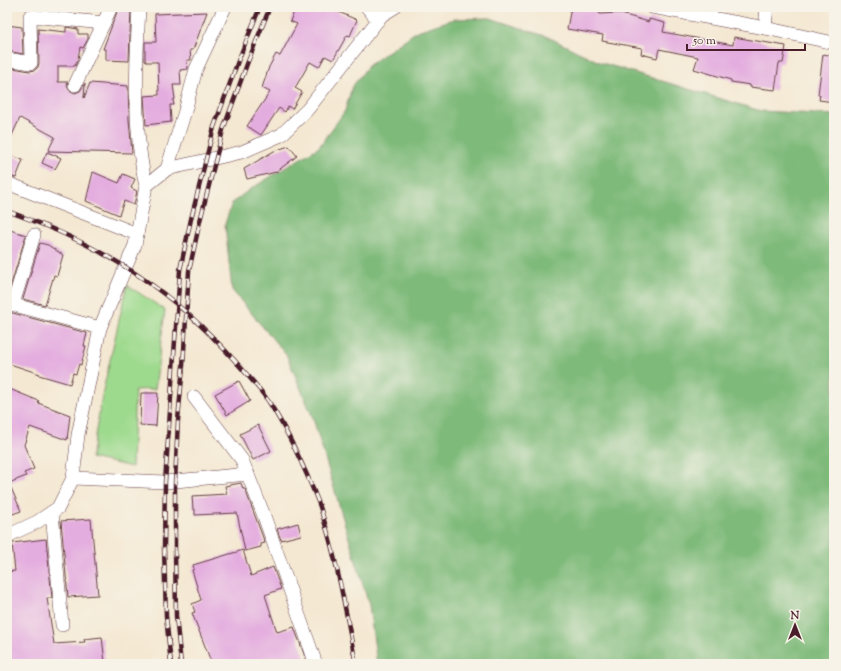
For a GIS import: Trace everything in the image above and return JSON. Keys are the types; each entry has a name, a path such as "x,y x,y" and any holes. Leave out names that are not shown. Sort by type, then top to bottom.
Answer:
{"street":[{"path":"75,85 111,7"},
{"path":"7,536 37,522 58,508 63,501 73,478 78,435 100,328 135,245 138,234 146,186 142,166 137,119 139,7"},
{"path":"167,169 196,69 225,7"},
{"path":"367,7 378,20"},
{"path":"146,186 167,169 242,152 281,135 308,110 382,15 394,7"},
{"path":"652,7 834,43"},
{"path":"764,28 767,7"},
{"path":"7,59 31,62 30,16 104,23"},
{"path":"7,183 138,234"},
{"path":"34,235 10,304 100,328"},
{"path":"194,397 242,460 264,513 316,664"},
{"path":"73,478 175,482 248,474"},
{"path":"52,512 62,625"}],"green space":[{"path":"490,18 548,37 599,62 761,111 834,115 834,664 377,664 369,605 313,418 287,356 232,290 225,224 232,203 249,190 319,147 345,111 352,87 368,66 417,31 454,19"},
{"path":"127,285 165,310 155,389 135,390 132,467 91,458 103,391"}],"building":[{"path":"125,7 131,7 129,61 106,60 106,49 103,49 117,12"},
{"path":"296,7 327,7 357,20 350,36 347,35 333,60 325,56 319,67 310,62 295,88 302,92 292,109 288,106 285,112 279,108 261,135 247,126 270,92 262,88 269,67 276,54 280,56 297,24 290,21"},
{"path":"571,7 596,10 600,14 618,13 649,22 649,19 665,23 663,32 733,45 734,37 786,46 783,63 779,63 775,90 750,87 750,85 731,82 731,80 694,69 698,57 659,49 657,58 641,54 642,48 602,41 603,35 567,29"},
{"path":"207,12 193,50 190,50 191,60 187,60 188,69 180,70 181,85 173,85 175,99 173,100 174,105 170,105 171,122 146,125 144,96 159,95 158,62 145,61 145,42 156,42 155,14"},
{"path":"7,25 22,27 23,54 7,51"},
{"path":"66,27 78,29 78,34 88,34 88,39 83,48 80,47 75,66 58,66 58,82 68,82 67,86 69,90 75,93 80,91 85,83 84,98 90,83 128,86 132,153 48,151 55,137 20,118 7,146 7,67 30,71 35,70 39,63 38,29 66,32"},
{"path":"823,54 834,56 834,102 819,100 820,95 818,95"},
{"path":"289,146 297,156 276,172 247,179 244,169 274,151"},
{"path":"47,152 61,158 55,169 42,163"},
{"path":"7,154 23,160 16,178 7,175"},
{"path":"93,172 119,183 123,174 135,179 131,188 137,191 134,205 124,201 119,215 86,201"},
{"path":"7,229 26,235 9,291 7,291"},
{"path":"40,243 48,245 63,255 57,276 54,275 45,305 23,299"},
{"path":"9,312 87,333 84,346 86,346 81,365 79,364 76,374 73,373 70,384 39,375 40,374 7,363 7,317"},
{"path":"239,381 250,401 227,415 215,394"},
{"path":"7,388 39,401 38,403 70,415 67,440 30,427 24,445 34,469 24,473 26,476 9,483 21,511 7,516"},
{"path":"141,393 158,393 156,426 140,425"},
{"path":"258,425 271,451 253,460 240,434"},
{"path":"241,483 243,489 245,489 265,543 261,544 261,547 245,551 237,513 195,515 192,496 227,494 225,486"},
{"path":"91,519 98,595 68,597 61,521"},
{"path":"298,523 301,535 281,540 277,529"},
{"path":"46,539 52,598 47,598 54,644 85,642 84,639 102,637 105,663 8,664 7,572 15,571 12,543"},
{"path":"243,550 251,576 273,567 281,589 265,595 277,632 294,627 306,664 212,664 192,613 195,612 192,604 201,600 192,570 194,569 193,565"}],"railway":[{"path":"171,664 166,616 164,548 165,482 180,270 214,127 238,61 260,7"},
{"path":"181,664 176,616 175,482 189,271 223,130 270,7"},
{"path":"7,211 39,223 97,250 150,284 200,325 236,362 264,395 290,439 320,507 336,563 356,664"}]}
